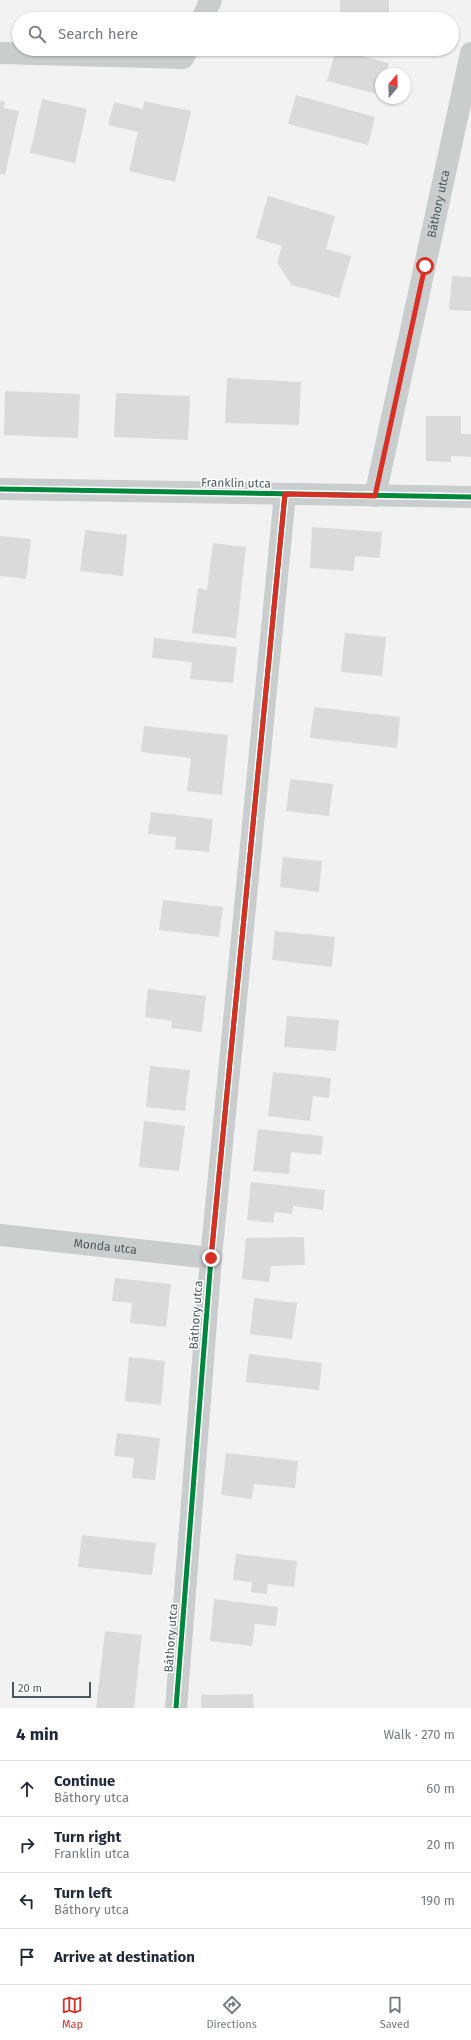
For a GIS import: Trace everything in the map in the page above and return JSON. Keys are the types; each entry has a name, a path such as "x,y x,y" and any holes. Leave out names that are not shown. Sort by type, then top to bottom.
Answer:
{"street":[{"path":"205,12 211,0"},
{"path":"0,53 12,53"},
{"name":"Báthory utca","path":"375,496 471,53"},
{"name":"Franklin utca","path":"0,489 471,497"},
{"name":"Báthory utca","path":"176,1708 211,1258 285,494"},
{"name":"Monda utca","path":"0,1235 211,1258"}],"building":[{"path":"340,0 389,0 389,12 340,12"},
{"path":"334,56 362,56 389,63 388,68 375,68 375,93 327,81"},
{"path":"296,95 375,117 368,145 288,124"},
{"path":"42,99 87,109 75,163 30,153"},
{"path":"0,101 5,102 3,108 19,111 5,175 0,174"},
{"path":"144,101 191,111 175,182 129,171 138,132 108,125 114,102 143,109"},
{"path":"268,196 335,216 326,249 351,256 339,298 292,285 277,263 282,246 256,238"},
{"path":"452,276 471,277 471,311 449,310"},
{"path":"227,378 301,382 299,425 225,423"},
{"path":"5,391 80,394 78,438 4,435"},
{"path":"116,393 190,396 188,440 114,437"},
{"path":"426,416 461,416 461,434 471,434 471,457 451,456 451,462 426,461"},
{"path":"312,527 382,532 380,558 355,556 354,571 310,568"},
{"path":"85,530 127,535 123,576 80,571"},
{"path":"0,536 31,539 26,579 0,576"},
{"path":"213,543 246,547 236,638 192,633 198,588 207,590"},
{"path":"345,633 386,637 382,676 341,672"},
{"path":"154,638 237,647 233,683 190,679 192,662 152,658"},
{"path":"314,707 400,717 397,748 310,738"},
{"path":"144,726 228,735 222,795 187,791 191,758 141,752"},
{"path":"290,779 333,784 329,816 286,811"},
{"path":"151,812 213,819 209,852 175,849 176,837 148,834"},
{"path":"283,857 322,861 319,892 280,887"},
{"path":"163,900 223,907 219,937 159,930"},
{"path":"275,931 335,937 332,967 272,960"},
{"path":"148,989 206,996 202,1032 171,1028 172,1021 145,1017"},
{"path":"287,1016 339,1020 336,1051 284,1047"},
{"path":"150,1066 190,1070 185,1111 146,1107"},
{"path":"273,1072 331,1078 329,1098 313,1096 310,1121 268,1116"},
{"path":"144,1121 185,1126 179,1171 139,1167"},
{"path":"258,1129 323,1136 321,1155 291,1152 289,1174 253,1171"},
{"path":"251,1182 325,1190 323,1210 293,1206 292,1214 275,1212 273,1223 247,1220"},
{"path":"304,1237 305,1265 271,1266 269,1282 242,1279 246,1238"},
{"path":"115,1278 171,1284 166,1327 130,1323 132,1303 112,1301"},
{"path":"254,1298 297,1303 292,1339 250,1334"},
{"path":"249,1354 322,1363 319,1390 246,1382"},
{"path":"129,1357 165,1361 161,1405 125,1401"},
{"path":"117,1433 160,1438 155,1480 132,1478 134,1458 114,1456"},
{"path":"226,1453 298,1461 295,1488 254,1484 252,1499 221,1495"},
{"path":"82,1535 156,1543 152,1575 78,1567"},
{"path":"236,1554 297,1561 294,1587 268,1584 267,1594 251,1592 252,1582 233,1580"},
{"path":"214,1599 278,1607 276,1626 255,1624 252,1646 210,1641"},
{"path":"105,1631 142,1635 134,1708 96,1708"},
{"path":"253,1694 254,1708 201,1708 201,1695"}],"cycle path":[{"path":"0,489 471,497"},
{"path":"176,1708 211,1258 285,494"}],"route":[{"path":"211,1258 285,494 375,496 425,266"}]}
